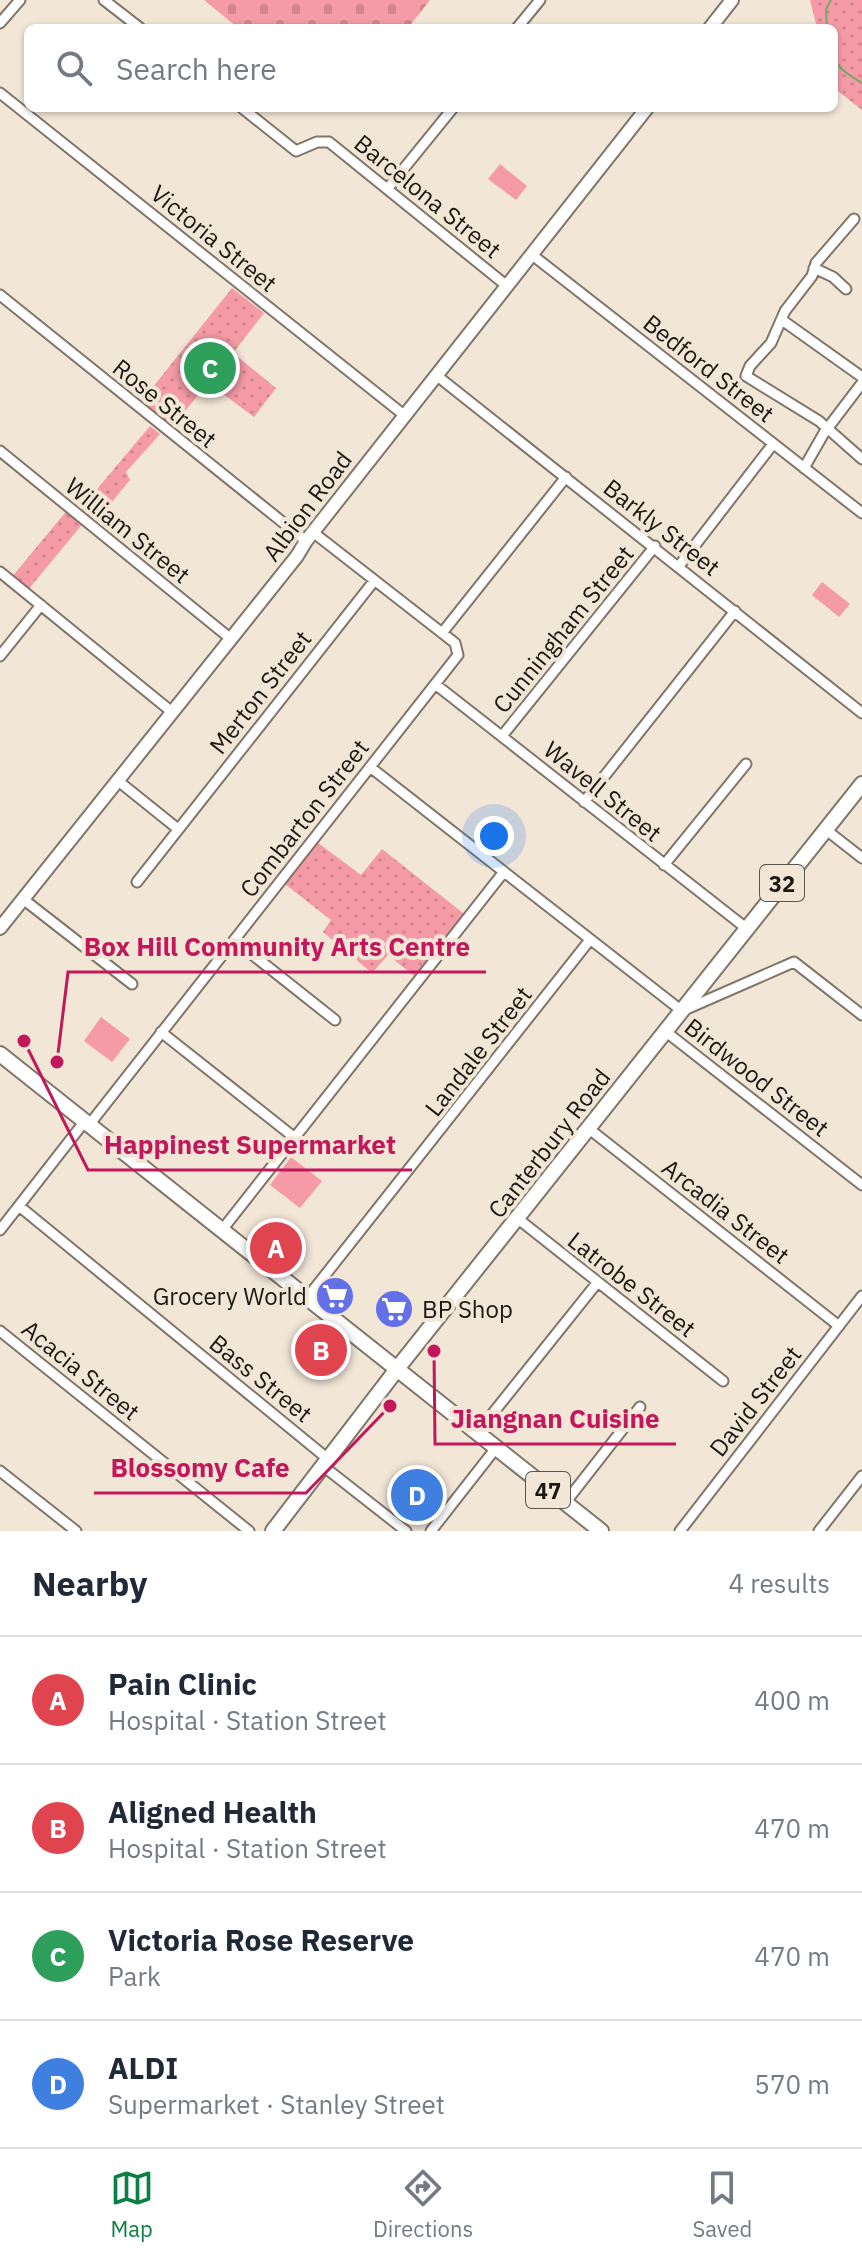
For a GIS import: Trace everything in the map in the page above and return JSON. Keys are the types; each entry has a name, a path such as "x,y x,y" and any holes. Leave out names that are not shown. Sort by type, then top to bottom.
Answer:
{"main road":[{"name":"Canterbury Road","path":"273,1531 397,1369 862,784"},
{"name":"47","path":"0,1054 565,1503 591,1528"}],"street":[{"path":"0,23 20,0"},
{"path":"104,0 135,24"},
{"path":"520,24 540,0"},
{"path":"713,24 732,0"},
{"name":"Victoria Street","path":"0,93 404,415"},
{"name":"Barcelona Street","path":"247,112 296,151 317,142 329,142 507,286"},
{"path":"388,188 450,112"},
{"name":"Albion Road","path":"0,928 297,556 404,415 644,112"},
{"path":"854,219 816,263 812,276 785,311 771,343 750,366 746,376 819,421 862,459"},
{"name":"Bedford Street","path":"531,254 862,513"},
{"path":"814,268 833,277 846,289"},
{"name":"Rose Street","path":"0,295 310,537 374,581 458,648"},
{"path":"782,320 862,380 804,468"},
{"name":"Barkly Street","path":"436,375 862,713"},
{"path":"679,566 773,444"},
{"name":"William Street","path":"0,451 231,639"},
{"path":"442,633 566,477"},
{"name":"Cunningham Street","path":"502,736 655,546"},
{"path":"0,572 172,712"},
{"name":"Merton Street","path":"137,882 374,581"},
{"path":"0,656 41,605"},
{"path":"584,802 735,611"},
{"name":"Combarton Street","path":"0,1230 234,940 458,655 458,648"},
{"name":"Wavell Street","path":"435,684 746,928"},
{"path":"664,865 746,764"},
{"path":"370,767 682,1011 794,962 862,1015"},
{"path":"117,780 178,829"},
{"path":"825,829 862,858"},
{"path":"222,1230 503,873"},
{"path":"23,899 132,984"},
{"path":"234,940 335,1020"},
{"name":"Landale Street","path":"307,1298 589,941"},
{"name":"Birdwood Street","path":"665,1031 862,1185"},
{"path":"161,1032 295,1138"},
{"name":"Arcadia Street","path":"588,1128 839,1326"},
{"name":"Bass Street","path":"19,1206 406,1531"},
{"name":"Latrobe Street","path":"517,1218 723,1381"},
{"path":"477,1433 597,1283"},
{"name":"David Street","path":"680,1531 862,1296"},
{"name":"Acacia Street","path":"0,1331 249,1531"},
{"path":"565,1503 640,1407"},
{"path":"431,1531 496,1448"},
{"path":"0,1471 76,1531"},
{"path":"819,1531 862,1476"}],"green space":[{"path":"204,0 430,0 411,24 233,24"},
{"path":"810,0 862,0 862,110 838,91 838,24 816,24"},
{"path":"500,164 527,186 516,200 488,179"},
{"path":"232,288 264,313 233,353 276,388 254,417 208,383 172,427 141,402"},
{"path":"150,426 160,434 126,472 130,480 92,526 85,521 27,591 11,578 69,508 77,513"},
{"path":"822,582 850,604 839,617 812,595"},
{"path":"313,839 361,875 382,849 468,917 419,980 388,955 372,973 323,932 331,920 281,881"},
{"path":"101,1017 130,1039 112,1062 84,1041"},
{"path":"291,1157 322,1181 300,1208 270,1185"}],"waterway":[{"path":"827,24 826,9 831,0"},
{"path":"838,64 862,83"}],"place":[{"name":"Victoria Rose Reserve","path":"210,368"},
{"name":"Happinest Supermarket","path":"24,1041"},
{"name":"Box Hill Community Arts Centre","path":"57,1062"},
{"name":"Pain Clinic","path":"276,1248"},
{"name":"Grocery World","path":"335,1296"},
{"name":"BP Shop","path":"394,1309"},
{"name":"Aligned Health","path":"321,1350"},
{"name":"Jiangnan Cuisine","path":"434,1351"},
{"name":"Blossomy Cafe","path":"390,1406"},
{"name":"ALDI","path":"417,1495"}]}
